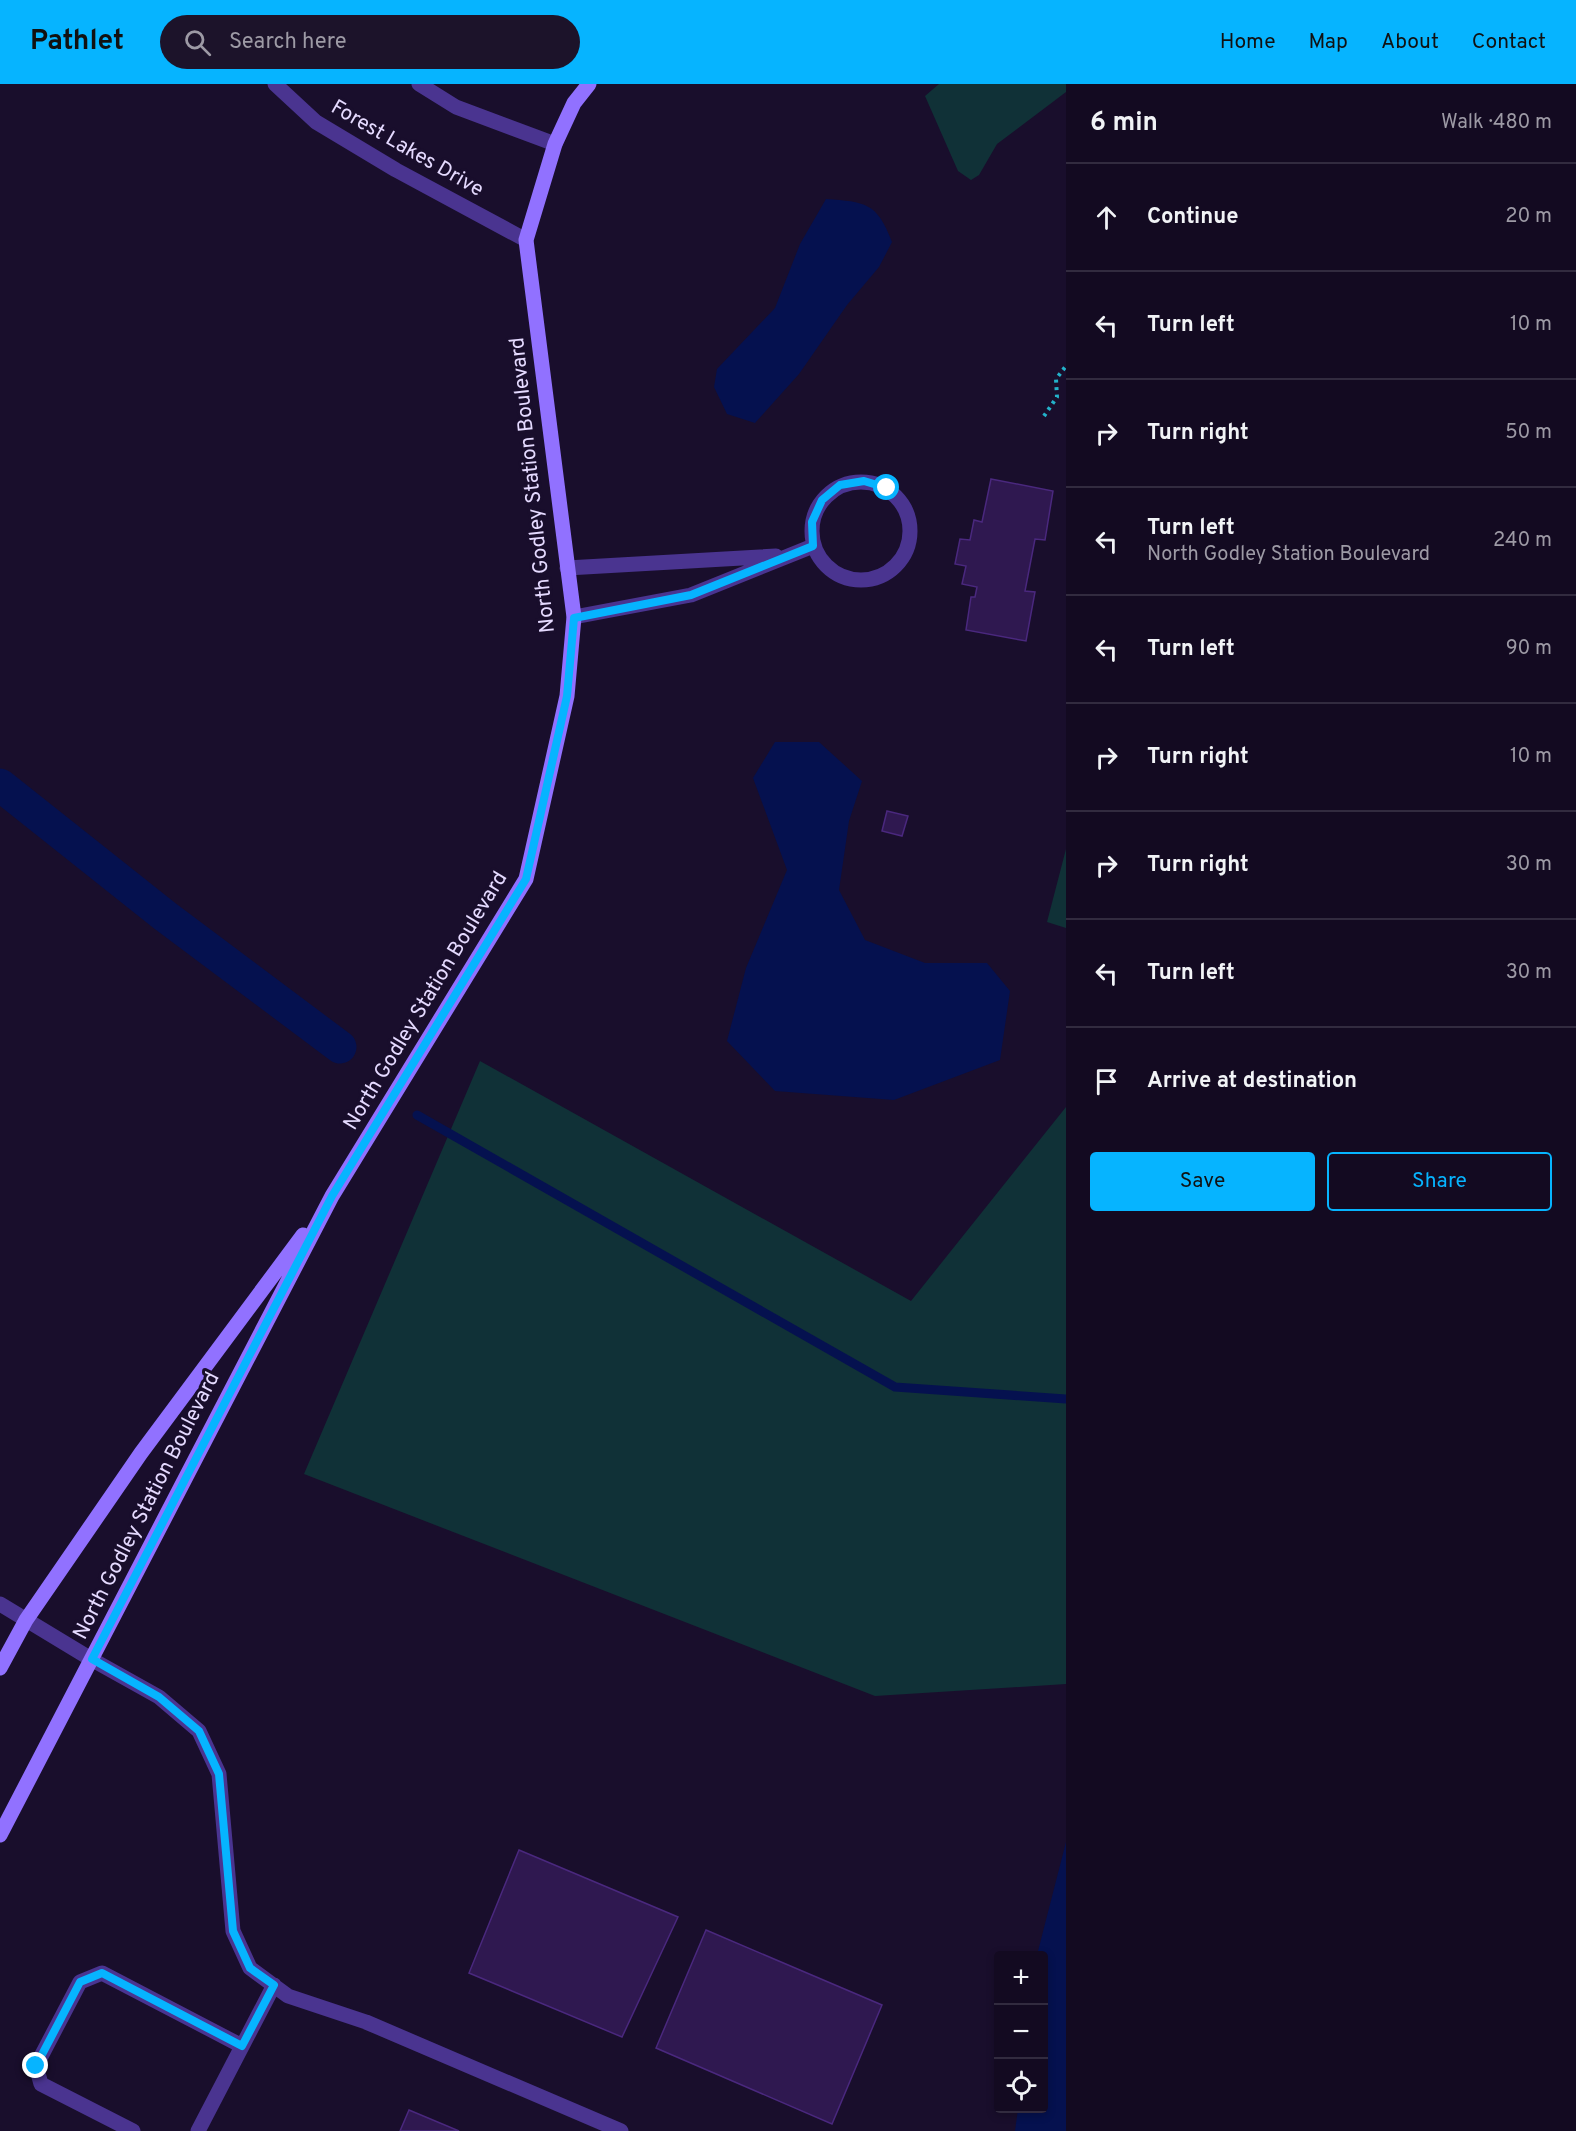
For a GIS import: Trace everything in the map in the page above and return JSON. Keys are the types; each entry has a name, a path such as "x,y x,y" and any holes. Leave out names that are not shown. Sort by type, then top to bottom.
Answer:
{"street":[{"name":"Forest Lakes Drive","path":"275,84 316,122 396,170 526,240"},
{"path":"419,84 456,107 555,144"},
{"name":"North Godley Station Boulevard","path":"0,1835 332,1196 526,879 567,696 574,618 526,240 555,144 574,103 589,84"},
{"path":"864,481 887,488 904,506 911,529 907,553 891,572 869,581 845,579 825,567 813,546 812,522 822,500 840,485 864,481"},
{"path":"574,618 691,595 813,546"},
{"path":"567,568 788,556"},
{"name":"North Godley Station Boulevard","path":"0,1668 26,1620 141,1453 332,1196"},
{"path":"0,1604 159,1697 199,1731 219,1774 233,1931 250,1968 288,1996 366,2022 588,2125 621,2131"},
{"path":"133,2131 41,2084 36,2066 80,1982 102,1973 242,2046"},
{"path":"198,2131 274,1985"}],"path":[{"path":"1044,416 1057,398 1056,379 1066,366"}],"green space":[{"path":"939,84 1066,84 1066,92 997,144 979,175 971,180 958,171 925,96"},
{"path":"1066,849 1066,928 1047,922"},
{"path":"480,1061 911,1301 1066,1107 1066,1684 875,1696 304,1474"}],"shaded area":[{"path":"826,199 851,201 868,207 881,219 892,242 879,267 847,305 799,374 755,423 727,414 714,387 717,369 775,308 800,244"},
{"path":"775,742 819,742 862,781 849,821 839,890 865,940 925,963 987,963 1010,991 1000,1060 894,1100 775,1091 727,1041 746,968 787,870 753,778"},
{"path":"1066,1842 1066,2131 1015,2131 1017,2113 1048,2113 1048,1951 1038,1951"}],"building":[{"path":"991,479 1053,491 1045,540 1035,539 1025,591 1035,592 1026,641 966,630 971,597 975,597 977,587 962,584 966,566 955,564 960,539 970,540 974,520 982,522"},
{"path":"887,811 908,816 902,836 882,831"},
{"path":"519,1850 678,1917 622,2037 469,1973"},
{"path":"706,1930 882,2005 832,2124 656,2048"},
{"path":"409,2110 459,2131 400,2131"}],"waterway":[{"path":"0,785 165,916 340,1047"},
{"path":"417,1115 895,1387 1066,1399"}],"route":[{"path":"36,2066 80,1982 102,1973 242,2046 274,1985 250,1968 233,1931 219,1774 199,1731 159,1697 92,1659 332,1196 526,879 567,696 574,618 691,595 813,546 812,522 822,500 840,485 864,481 887,488"}]}
